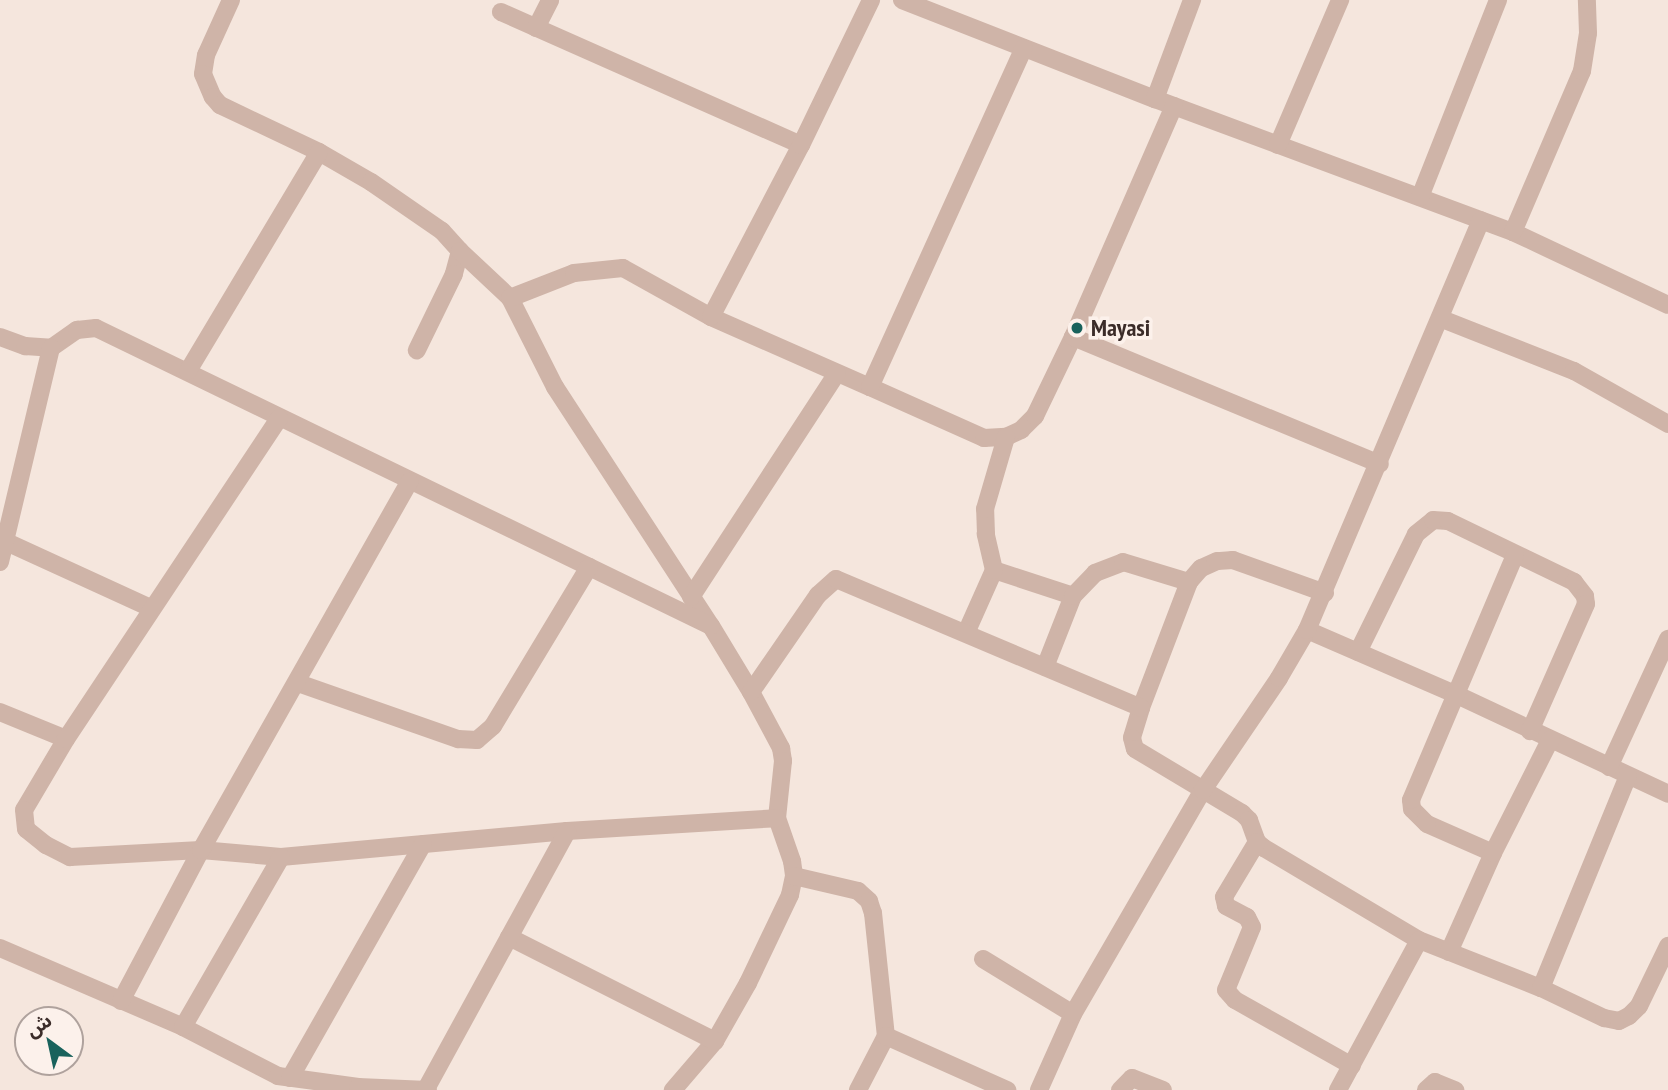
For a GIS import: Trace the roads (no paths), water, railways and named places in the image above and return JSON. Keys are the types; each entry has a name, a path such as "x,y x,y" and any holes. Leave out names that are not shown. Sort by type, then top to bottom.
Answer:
{"street":[{"path":"231,0 206,55 203,74 213,97 220,105 320,152 416,212 442,231 510,298 555,387 711,626 781,748 783,761 777,796 777,818 792,861 794,877 790,895 754,971 715,1041 673,1090"},
{"path":"536,28 550,0"},
{"path":"711,317 801,145 871,0"},
{"path":"902,0 1155,99 1513,232 1668,305"},
{"path":"1155,99 1192,0"},
{"path":"1278,145 1340,0"},
{"path":"1420,197 1498,0"},
{"path":"1513,232 1582,71 1588,33 1587,0"},
{"path":"501,12 801,145"},
{"path":"870,387 1024,48"},
{"path":"510,298 574,273 623,268 711,317 984,438 1006,437 1021,430 1035,416 1073,337 1174,106"},
{"path":"188,371 320,152"},
{"path":"1039,1090 1073,1014 1203,790 1279,678 1307,630 1482,220"},
{"path":"417,350 454,274 460,251"},
{"path":"1442,319 1574,371 1668,424"},
{"path":"0,337 24,346 51,348 77,330 96,328 409,482 711,626"},
{"path":"1073,337 1380,464"},
{"path":"0,562 3,540 51,348"},
{"path":"691,597 837,373"},
{"path":"279,418 66,739 24,810 26,829 46,845 70,858 201,850 281,857 567,831 777,818"},
{"path":"966,633 994,570 986,534 985,509 1006,437"},
{"path":"121,1001 201,850 298,683 409,482"},
{"path":"1358,652 1423,526 1433,520 1448,521 1574,582 1581,589 1586,604 1530,731"},
{"path":"3,540 151,608"},
{"path":"1493,853 1427,824 1412,809 1411,800 1514,555"},
{"path":"1325,593 1233,560 1217,561 1201,568 1189,582 1141,708 1132,738 1135,749 1249,820 1257,842 1419,940 1541,988 1604,1018 1619,1021 1639,1006 1668,946"},
{"path":"1045,667 1073,596 1094,573 1123,562 1189,582"},
{"path":"298,683 458,739 477,740 493,726 589,567"},
{"path":"994,570 1073,596"},
{"path":"751,692 818,595 835,579 1141,708"},
{"path":"1307,630 1455,694 1668,794"},
{"path":"1609,767 1668,639"},
{"path":"0,712 66,739"},
{"path":"1449,952 1493,853 1550,740"},
{"path":"1541,988 1628,776"},
{"path":"0,948 183,1027 281,1081 427,1090 567,831"},
{"path":"1257,842 1224,897 1226,906 1247,917 1252,927 1226,990 1235,1000 1352,1066"},
{"path":"281,1081 423,844"},
{"path":"183,1027 281,857"},
{"path":"794,877 858,891 869,901 886,1036 858,1090"},
{"path":"509,937 715,1041"},
{"path":"1338,1090 1419,940"},
{"path":"983,959 1073,1014"},
{"path":"886,1036 1007,1090"},
{"path":"1120,1090 1132,1077 1163,1090"},
{"path":"1426,1090 1430,1085 1440,1082 1455,1090"}],"place":[{"name":"Mayasi","path":"1077,328"}]}
